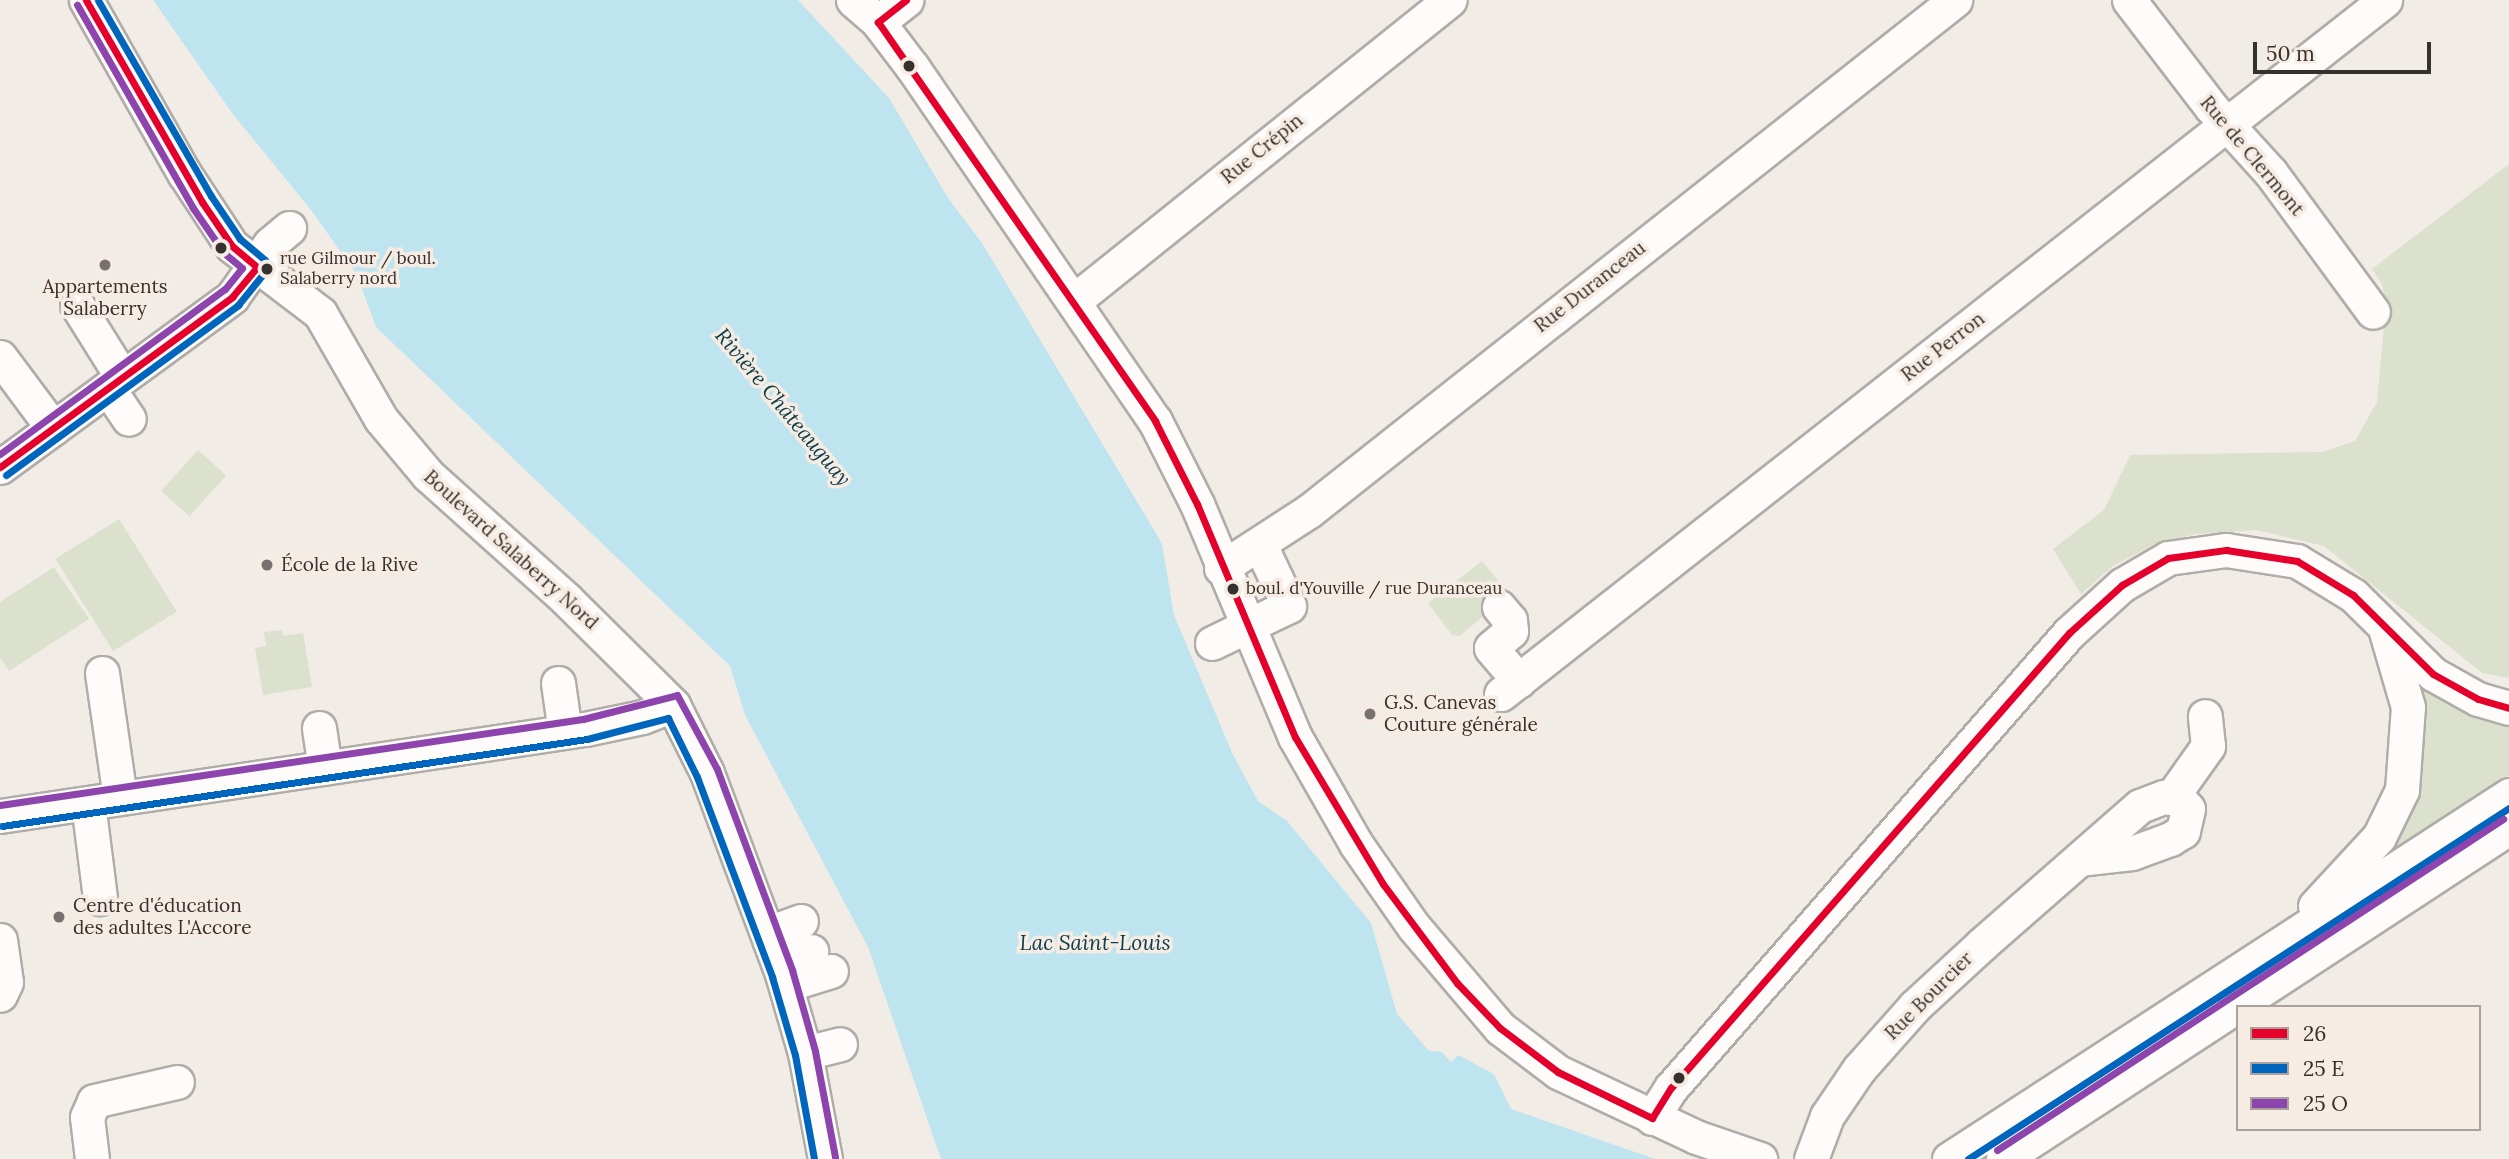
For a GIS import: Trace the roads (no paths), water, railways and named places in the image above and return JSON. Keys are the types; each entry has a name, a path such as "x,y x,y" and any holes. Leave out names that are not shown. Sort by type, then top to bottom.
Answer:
{"street":[{"name":"Boulevard Salaberry Nord","path":"86,0 202,202 232,246 320,313 381,419 428,475 593,624 673,705 707,773 777,960 805,1052 825,1159"},
{"path":"853,0 878,22 1075,300 1175,457 1246,629 1265,704 1356,844 1457,983 1500,1028 1549,1066 1652,1118 1760,1159"},
{"path":"878,22 906,0"},
{"name":"Rue Crépin","path":"1075,300 1450,0"},
{"name":"Rue Duranceau","path":"1221,568 1261,545 1955,0"},
{"name":"Rue de Clermont","path":"2129,0 2228,125 2271,173 2374,312"},
{"name":"Rue Perron","path":"1499,607 1510,620 1511,631 1491,649 1510,687 2385,0"},
{"path":"0,467 232,298 257,267 270,244 289,228"},
{"path":"77,305 130,418"},
{"path":"0,357 53,428"},
{"path":"1212,643 1246,629 1289,606 1261,545"},
{"path":"1652,1118 1676,1082 2069,632 2137,574 2188,553 2261,552 2297,561 2337,583 2386,632 2448,684 2509,708"},
{"path":"2277,946 2379,837 2402,790 2408,707 2386,632"},
{"path":"102,673 120,798"},
{"path":"558,683 565,732"},
{"path":"0,816 565,732 642,717 673,705"},
{"name":"Rue Bourcier","path":"1811,1159 1827,1116 1891,1032 1980,945 2080,859 2132,853 2183,831 2188,809 2179,799 2171,798 2208,746 2205,716"},
{"path":"319,727 325,768"},
{"path":"1955,1156 2509,795"},
{"path":"88,803 100,898"},
{"path":"2238,1005 2509,828"},
{"path":"0,940 6,982 0,995"},
{"path":"777,960 815,948 777,960"},
{"path":"2003,1159 2236,1007"},
{"path":"805,1052 840,1044"},
{"path":"92,1159 88,1117 94,1101 177,1082"}],"water":[{"path":"153,0 798,0 889,98 948,198 982,243 1154,530 1162,544 1174,615 1233,755 1258,801 1287,821 1371,923 1397,1014 1429,1051 1442,1052 1451,1062 1458,1055 1494,1074 1511,1109 1655,1159 941,1159 868,947 745,715 730,666 376,327 357,275 311,210 232,113"}],"place":[{"name":"Appartements Salaberry","path":"105,265"},
{"name":"rue Gilmour / boul. Salaberry nord","path":"267,269"},
{"name":"École de la Rive","path":"267,565"},
{"name":"boul. d'Youville / rue Duranceau","path":"1233,589"},
{"name":"G.S. Canevas Couture générale","path":"1370,714"},
{"name":"Centre d'éducation des adultes L'Accore","path":"59,917"}],"water label":[{"name":"Rivière Châteauguay","path":"783,407"},
{"name":"Lac Saint-Louis","path":"1095,943"}]}
